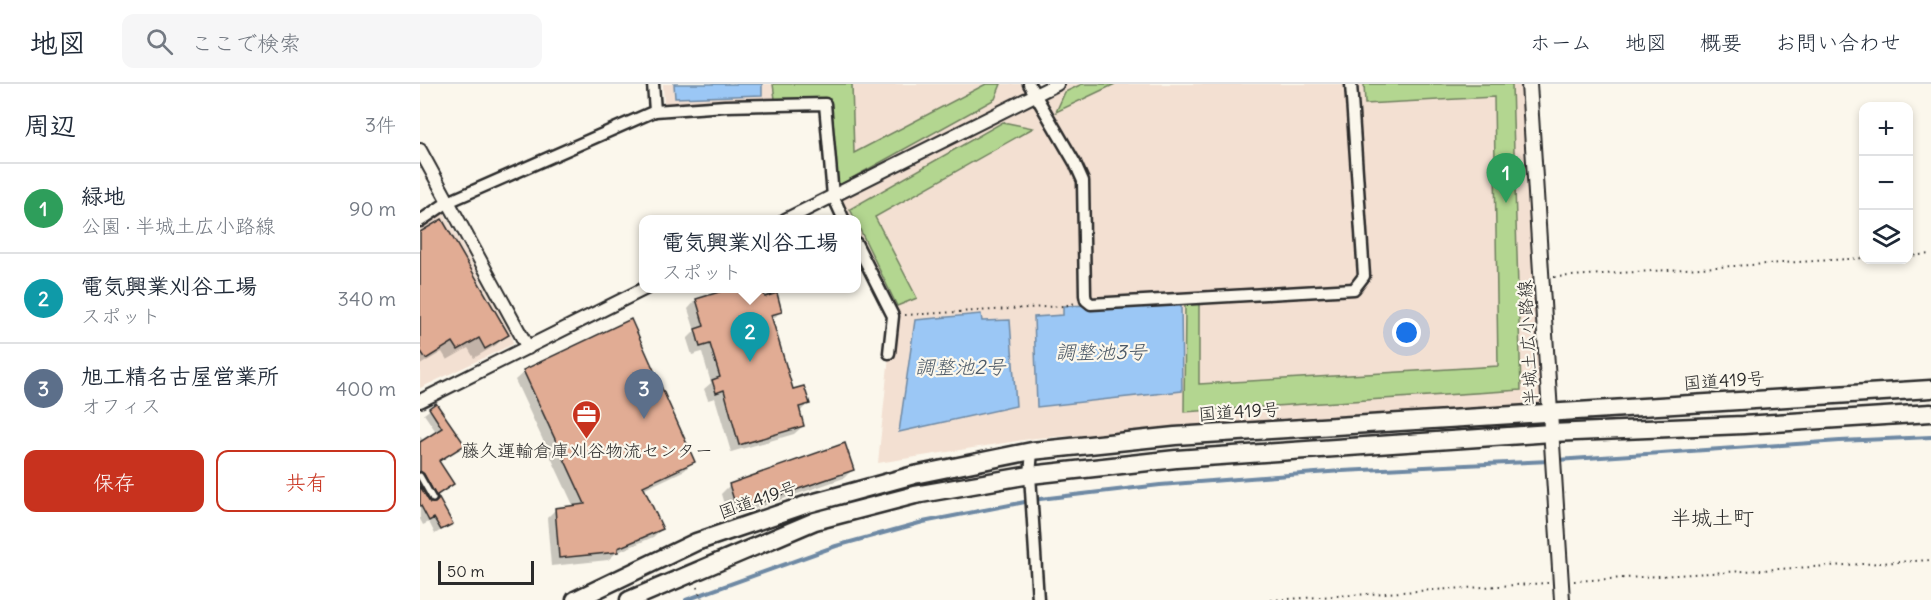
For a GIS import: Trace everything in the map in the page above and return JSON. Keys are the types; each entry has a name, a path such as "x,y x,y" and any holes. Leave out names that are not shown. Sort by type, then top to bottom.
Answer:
{"highway":[{"name":"国道419号","path":"575,600 696,542 808,504 914,475 1032,451 1175,436 1931,389"},
{"path":"629,600 815,521 915,495 1030,475 1176,459 1551,432 1743,425 1931,413"}],"main road":[{"name":"半城土広小路線","path":"1529,84 1562,600"}],"street":[{"path":"653,84 655,111"},
{"path":"793,215 1033,89 1057,84"},
{"path":"1033,89 1075,163 1083,182 1086,300 1091,304 1354,289 1364,276 1352,84"},
{"path":"420,221 448,202 655,111 725,106 825,104 833,196 842,215"},
{"path":"420,150 528,348"},
{"path":"861,253 893,316 889,353"},
{"path":"420,401 639,292"},
{"path":"1032,451 1030,475 1038,600"}],"lane":[{"path":"420,476 433,499"}],"path":[{"path":"1913,256 1931,254"},
{"path":"1542,278 1859,258"},
{"path":"893,316 1063,306 1086,300"},
{"path":"1271,600 1931,560"},
{"path":"696,586 702,600"}],"shaded area":[{"path":"663,84 1523,84 1543,406 1036,438 878,463 893,316 861,251 861,215 842,215 833,196 825,105 664,108"},
{"path":"444,213 511,334 513,344 420,388 420,229"}],"green space":[{"path":"773,84 852,84 854,153 986,84 1001,84 995,99 836,187 830,99 775,99"},
{"path":"1082,84 1115,84 1056,112 1065,92"},
{"path":"1364,84 1512,84 1521,390 1184,412 1185,303 1199,303 1199,384 1498,366 1494,97 1365,104"},
{"path":"1003,122 1033,128 875,217 917,298 897,306 861,232 861,215 853,215 850,209"}],"water":[{"path":"674,84 762,84 762,95 675,98"},
{"name":"調整池3号","path":"1181,302 1182,391 1037,407 1034,317 1063,315 1063,306"},
{"name":"調整池2号","path":"981,314 982,321 1010,320 1016,406 899,432 915,320"}],"building":[{"path":"442,219 509,335 485,349 479,338 458,350 453,342 426,359 420,350 420,232"},
{"path":"716,293 764,293 765,297 777,293 782,312 771,315 793,389 804,386 810,404 799,407 804,426 739,445 724,390 716,393 712,380 720,377 710,344 700,347 695,329 704,326 696,299"},
{"path":"631,319 695,462 643,486 663,529 618,548 618,552 559,558 555,508 585,504 523,370"},
{"path":"436,403 465,445 439,461 454,484 437,495 453,524 441,530 434,518 429,521 420,504 420,486 430,503 438,500 424,474 420,471 420,442 442,428 429,408"},
{"path":"845,443 854,470 737,510 729,484"}],"waterway":[{"path":"1557,460 1931,437"},
{"path":"686,600 836,546 923,522 1040,499 1160,485 1342,471 1550,461"}],"place":[{"name":"緑地","path":"1506,203"},
{"name":"電気興業刈谷工場","path":"750,362"},
{"name":"旭工精名古屋営業所","path":"644,419"},
{"name":"藤久運輸倉庫刈谷物流センター","path":"587,440"}],"district":[{"name":"半城土町","path":"1712,518"}]}
